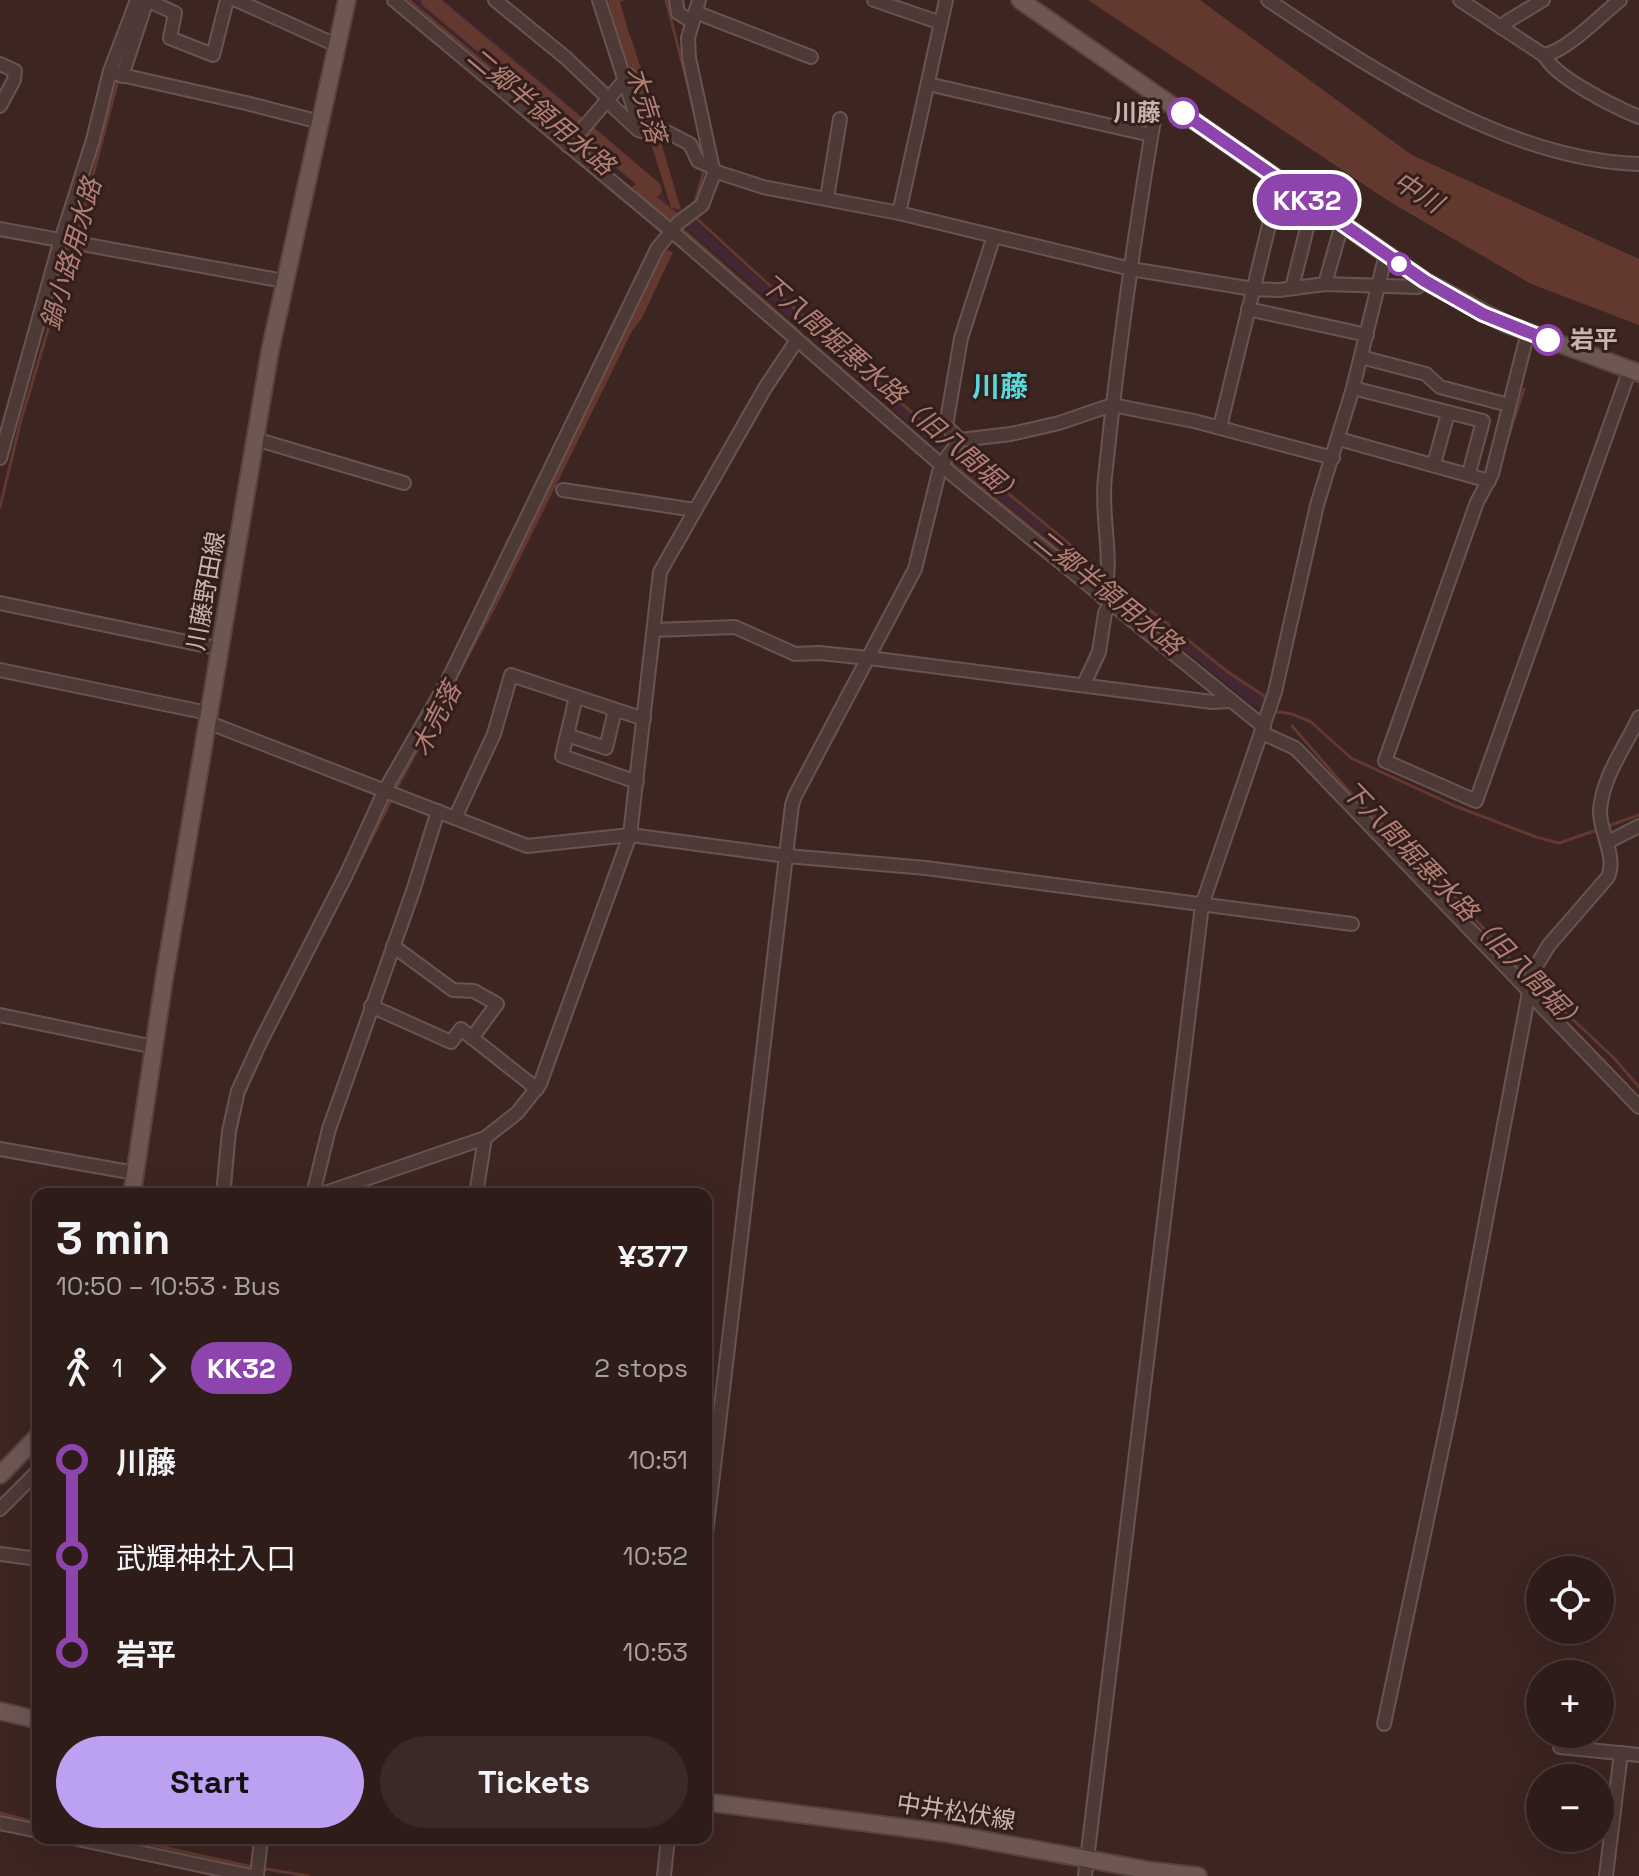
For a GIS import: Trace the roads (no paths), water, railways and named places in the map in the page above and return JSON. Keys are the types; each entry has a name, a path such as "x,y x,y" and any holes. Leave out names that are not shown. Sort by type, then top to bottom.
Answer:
{"main road":[{"name":"川藤野田線","path":"133,1188 255,439 284,281 347,0"},
{"path":"1020,0 1425,281 1483,314 1634,371"},
{"path":"0,1475 32,1442"},
{"path":"0,1711 32,1719"},
{"name":"中井松伏線","path":"712,1803 945,1833 1086,1868 1198,1876"}],"street":[{"path":"1,451 61,240 137,0"},
{"path":"116,74 147,0 175,13 170,38 213,55 227,0"},
{"path":"236,0 336,45"},
{"path":"394,0 572,141 682,221 797,340 950,454 1229,701 1295,748 1639,1107"},
{"path":"495,0 566,58 641,131 661,129 690,144 698,161 763,187 899,213 1131,269 1253,289 1325,284 1417,287 1425,281"},
{"path":"599,0 627,77 641,131"},
{"path":"676,0 678,13 695,11 811,57"},
{"path":"874,0 941,23"},
{"path":"899,213 946,0"},
{"path":"1268,0 1380,71 1465,116 1557,152 1639,164"},
{"path":"1460,0 1543,55 1552,67 1603,101 1639,117"},
{"path":"1502,28 1543,0"},
{"path":"1543,55 1551,54 1566,44 1620,0"},
{"path":"224,1188 229,1131 238,1091 260,1043 346,875 385,790 447,682 657,249 682,221 702,205 714,169 689,58 688,38 695,11"},
{"path":"0,64 15,71 14,80 0,106"},
{"path":"116,74 320,122"},
{"path":"572,141 627,77"},
{"path":"928,84 1151,135"},
{"path":"1084,684 1099,652 1104,617 1109,565 1102,503 1112,405 1120,334 1158,96"},
{"path":"827,198 840,119"},
{"path":"1220,427 1280,180"},
{"path":"1292,288 1313,204"},
{"path":"1325,284 1342,224"},
{"path":"0,229 284,281"},
{"path":"712,1484 795,796 915,569 939,472 950,454 946,426 959,349 994,236"},
{"path":"1086,1868 1202,905 1273,698 1317,505 1339,439 1386,254"},
{"path":"1248,309 1367,335"},
{"path":"1528,332 1489,481 1477,502 1385,761 1476,801 1634,371"},
{"path":"339,1188 485,1138 517,1113 537,1089 630,835 660,572 765,388 797,340"},
{"path":"1361,357 1426,374 1442,388 1501,403"},
{"path":"1353,388 1483,421 1469,473"},
{"path":"1434,464 1442,411 1442,388"},
{"path":"950,454 1112,405 1220,427 1333,458"},
{"path":"255,439 404,483"},
{"path":"1339,439 1489,481"},
{"path":"563,490 695,510"},
{"path":"0,603 221,649"},
{"path":"654,630 735,627 795,654 869,658 1212,702 1229,701"},
{"path":"0,670 208,718 507,841 527,846 630,835 787,856 926,868 1352,924"},
{"path":"455,818 494,734 511,675 644,719"},
{"path":"576,697 562,756 637,782"},
{"path":"567,735 606,748 615,710"},
{"path":"1384,1724 1450,1411 1533,971 1549,945 1608,877 1607,840 1600,812 1611,768 1639,717"},
{"path":"314,1188 329,1129 438,811"},
{"path":"1607,840 1639,826"},
{"path":"393,946 453,990 474,991 497,1004 472,1038"},
{"path":"371,1006 451,1042 461,1029 537,1089"},
{"path":"0,1015 154,1047"},
{"path":"477,1188 485,1138"},
{"path":"0,1149 135,1173"},
{"path":"0,1509 32,1477"},
{"path":"0,1554 32,1558"},
{"path":"1570,1748 1639,1755"},
{"path":"1606,1876 1621,1753"},
{"path":"0,1823 32,1830"},
{"path":"105,1844 256,1872 260,1844"},
{"path":"664,1876 667,1844"}],"water":[{"path":"406,0 411,0 526,96 524,99"},
{"path":"608,0 625,0 620,2 635,54 628,61 625,60"},
{"name":"中川","path":"1088,0 1200,0 1412,155 1639,259 1639,325 1531,284 1390,202"},
{"path":"640,71 681,210 671,208 632,81"},
{"path":"680,228 802,332 800,335"},
{"path":"666,250 673,252 642,318 632,331 498,603 398,789 392,785 483,619"},
{"path":"806,336 941,454 804,338"},
{"path":"950,460 1102,584 1101,586 948,462"},
{"path":"387,797 393,800 266,1048 245,1096 236,1137 232,1188 228,1188 232,1134 241,1094"}],"waterway":[{"path":"429,0 576,123"},
{"name":"下八間堀悪水路（旧八間堀）","path":"666,0 696,117"},
{"name":"木売落","path":"623,39 639,89"},
{"name":"鍋小路用水路","path":"76,239 118,80"},
{"name":"二郷半領用水路","path":"508,85 604,164"},
{"path":"588,133 654,189"},
{"name":"下八間堀悪水路（旧八間堀）","path":"694,205 705,167"},
{"name":"二郷半領用水路","path":"638,192 674,221"},
{"name":"下八間堀悪水路（旧八間堀）","path":"695,217 841,351 951,446"},
{"name":"鍋小路用水路","path":"0,507 21,420 73,246"},
{"path":"1504,450 1524,389"},
{"name":"下八間堀悪水路（旧八間堀）","path":"957,451 1102,571"},
{"path":"1489,491 1497,477"},
{"name":"下八間堀悪水路（旧八間堀）","path":"1111,579 1228,672 1267,698"},
{"name":"二郷半領用水路","path":"1272,711 1292,714 1311,722 1351,758 1455,806 1536,837 1559,843 1597,830"},
{"name":"下八間堀悪水路（旧八間堀）","path":"1292,726 1347,789 1451,892 1528,978"},
{"name":"二郷半領用水路","path":"1605,827 1639,815"},
{"name":"下八間堀悪水路（旧八間堀）","path":"1534,983 1614,1058 1639,1087"},
{"path":"0,1813 32,1821"},
{"path":"142,1844 253,1867"},
{"path":"260,1868 308,1876"}],"place":[{"name":"川藤","path":"1183,113"},
{"name":"岩平","path":"1548,340"}],"district":[{"name":"川藤","path":"1000,386"}]}
